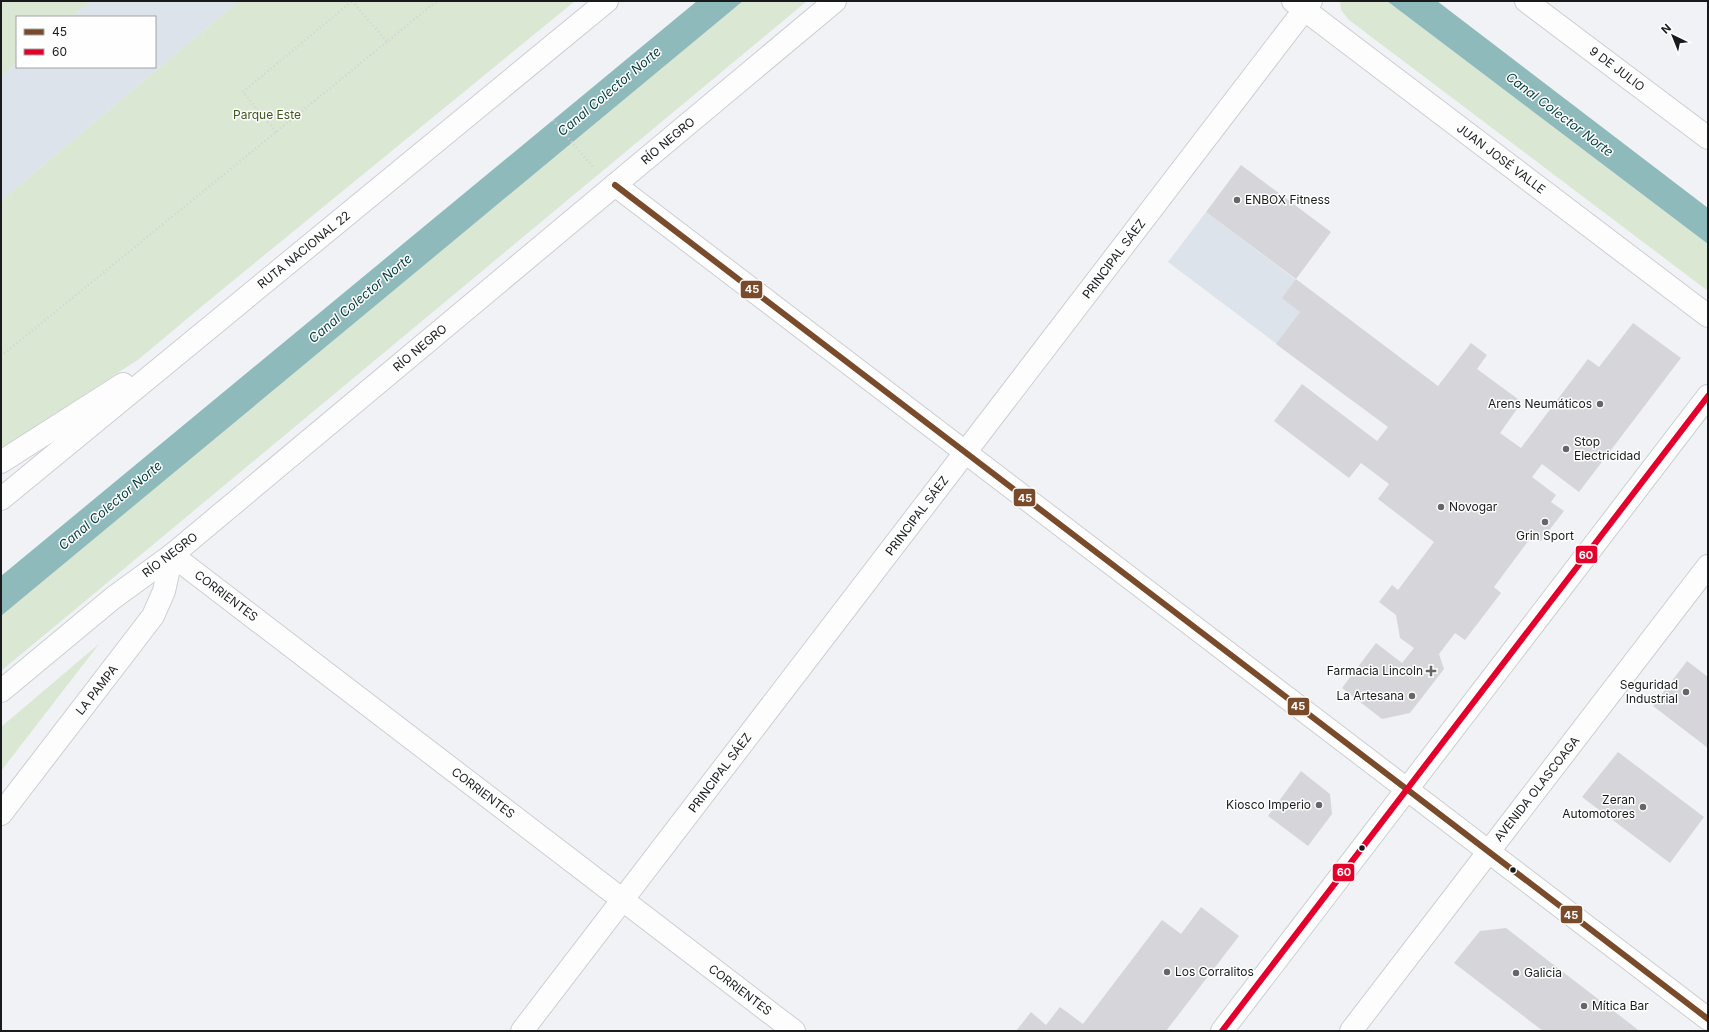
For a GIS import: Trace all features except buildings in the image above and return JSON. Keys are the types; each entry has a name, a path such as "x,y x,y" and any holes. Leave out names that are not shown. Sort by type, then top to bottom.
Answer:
{"main road":[{"name":"RUTA NACIONAL 22","path":"1,499 607,1"},
{"name":"RÍO NEGRO","path":"1,692 113,598 172,556 835,1"},
{"name":"9 DE JULIO","path":"1526,1 1708,138"},
{"name":"JUAN JOSÉ VALLE","path":"1303,4 1708,316"},
{"name":"PRINCIPAL SÁEZ","path":"522,1031 966,452 1303,4"},
{"path":"615,185 1708,1019"},
{"path":"1,462 208,329"},
{"path":"1222,1031 1708,396"},
{"name":"LA PAMPA","path":"1,814 154,616 164,591 172,556"},
{"name":"CORRIENTES","path":"172,556 794,1031"},
{"name":"AVENIDA OLASCOAGA","path":"1351,1031 1708,566"}],"path":[{"path":"276,132 243,92 352,1 387,42"},
{"path":"1,356 437,1"},
{"path":"553,120 592,166 615,185"}],"shaded area":[{"path":"91,1 239,1 1,201 1,76 16,64 16,68 156,68 156,16 73,16"},
{"path":"1206,212 1392,352 1354,402 1168,262"}],"green space":[{"path":"1,1 91,1 73,16 16,16 16,64 1,76"},
{"name":"Parque Este","path":"239,1 575,1 139,359 1,449 1,201"},
{"path":"743,1 807,1 1,671 1,616"},
{"path":"1340,1 1387,1 1708,244 1708,291 1349,20 1341,10"},
{"path":"99,644 1,771 1,727"}],"water":[{"name":"Canal Colector Norte","path":"697,1 743,1 1,616 1,576"},
{"name":"Canal Colector Norte","path":"1387,1 1437,1 1708,208 1708,244"}],"transit line":[{"name":"45","path":"615,185 1708,1019"},
{"name":"60","path":"1222,1031 1708,396"}],"place":[{"name":"ENBOX Fitness","path":"1237,200"},
{"name":"Arens Neumáticos","path":"1600,404"},
{"name":"Stop Electricidad","path":"1566,449"},
{"name":"Novogar","path":"1441,507"},
{"name":"Grin Sport","path":"1545,522"},
{"name":"Farmacia Lincoln","path":"1431,671"},
{"name":"Seguridad Industrial","path":"1686,692"},
{"name":"La Artesana","path":"1412,696"},
{"name":"Kiosco Imperio","path":"1319,805"},
{"name":"Zeran Automotores","path":"1643,807"},
{"name":"Los Corralitos","path":"1167,972"},
{"name":"Galicia","path":"1516,973"},
{"name":"Mítica Bar","path":"1584,1006"}]}
